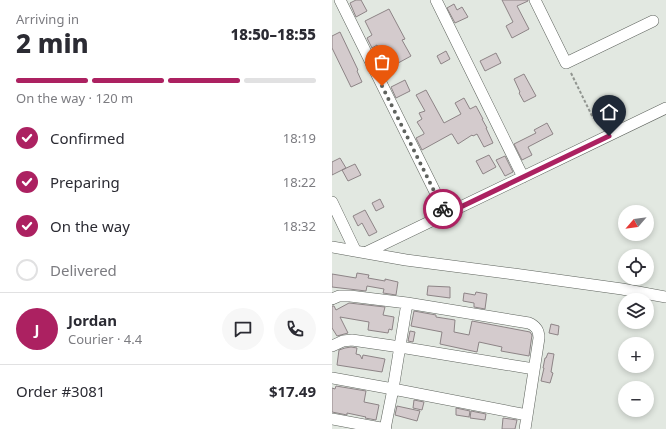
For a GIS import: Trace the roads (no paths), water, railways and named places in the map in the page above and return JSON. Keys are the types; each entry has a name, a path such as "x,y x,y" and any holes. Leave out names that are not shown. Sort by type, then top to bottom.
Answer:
{"street":[{"path":"340,0 446,214"},
{"path":"436,0 523,177"},
{"path":"535,0 566,63 653,21"},
{"path":"367,252 666,108"},
{"path":"332,202 355,250"},
{"path":"332,247 406,260 622,289 666,297"},
{"path":"332,299 339,296 350,296 407,303 534,325 539,332 539,338 525,429"},
{"path":"332,419 385,429 407,303"},
{"path":"332,346 343,341 352,340 534,369"},
{"path":"332,378 393,388 527,415"}]}
